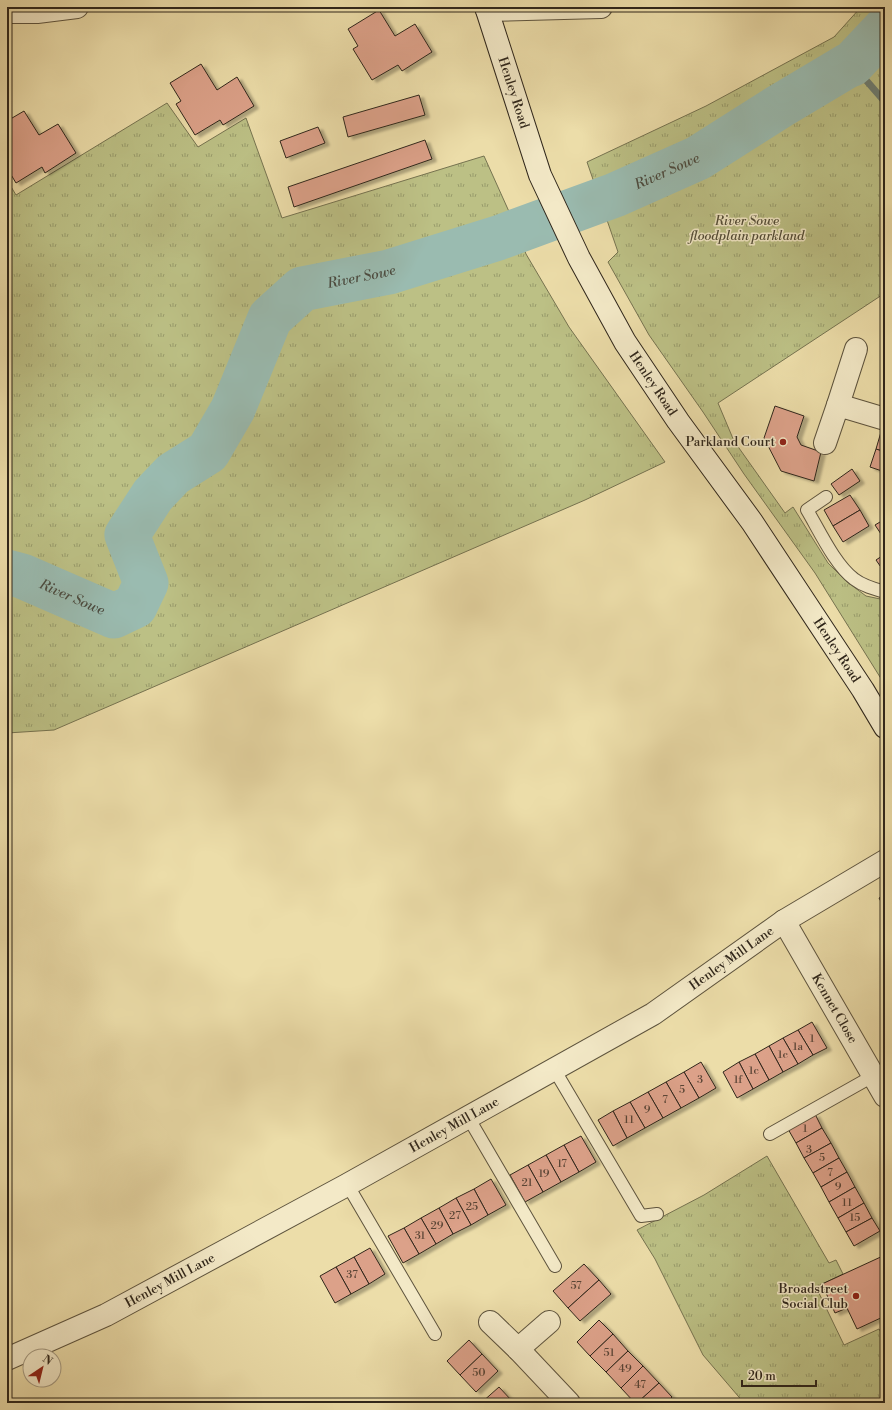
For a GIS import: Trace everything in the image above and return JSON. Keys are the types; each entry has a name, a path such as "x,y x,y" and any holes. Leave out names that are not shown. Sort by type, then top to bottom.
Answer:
{"street":[{"path":"7,12 37,12 77,7"},
{"path":"486,8 601,7"},
{"name":"Henley Road","path":"486,8 540,176 579,258 625,342 678,420 752,522 863,690 885,727"},
{"path":"825,443 856,349"},
{"path":"838,404 885,419"},
{"name":"Henley Mill Lane","path":"7,1359 106,1315 347,1184 654,1014 784,921 885,861"},
{"name":"Kennet Close","path":"784,921 885,1096"},
{"path":"490,1322 569,1403"},
{"path":"518,1349 549,1322"}],"lane":[{"path":"826,497 807,510 837,562 853,578 873,589 885,592"},
{"path":"554,1069 641,1216 658,1214"},
{"path":"770,1134 873,1076"},
{"path":"468,1117 555,1266"},
{"path":"347,1184 435,1334"}],"green space":[{"name":"River Sowe floodplain parkland","path":"861,7 885,7 885,293 718,403 734,441 785,513 793,507 828,563 846,581 866,596 885,600 885,685 815,573 744,474 649,335 608,262 618,252 587,162 706,106 834,37"},
{"path":"167,103 198,147 246,118 282,218 484,156 526,254 569,327 665,462 585,500 54,730 7,733 7,180 16,195"},
{"path":"767,1156 829,1263 836,1260 843,1274 816,1287 844,1345 879,1329 885,1339 885,1403 744,1403 703,1355 655,1259 637,1230 704,1195"}],"building":[{"path":"379,10 395,36 415,24 432,52 402,71 398,65 372,80 353,49 358,46 348,29"},
{"path":"201,64 217,90 237,77 254,106 223,125 220,120 195,135 176,104 181,101 170,83"},
{"path":"419,95 425,115 348,137 343,117"},
{"path":"24,111 39,135 58,124 76,153 45,173 42,167 16,183 7,168 7,121"},
{"path":"318,127 325,143 286,158 280,141"},
{"path":"425,140 432,159 294,207 288,187"},
{"name":"Parkland Court","path":"775,406 804,416 797,437 801,445 821,452 814,481 781,471 764,438"},
{"path":"881,432 885,433 885,452 876,449"},
{"path":"876,449 885,452 885,472 870,467"},
{"path":"852,469 860,481 839,495 831,484"},
{"path":"850,495 860,510 833,526 824,510"},
{"path":"860,510 869,526 843,542 833,526"},
{"path":"885,519 885,540 875,525"},
{"path":"885,554 885,573 876,560"},
{"path":"885,895 885,909 879,898"},
{"path":"812,1022 827,1048 813,1055 798,1030"},
{"path":"798,1030 813,1055 798,1064 783,1038"},
{"path":"783,1038 798,1064 783,1072 769,1046"},
{"path":"769,1046 783,1072 769,1080 755,1054"},
{"path":"755,1054 769,1080 753,1089 739,1062"},
{"path":"701,1062 716,1088 699,1098 684,1072"},
{"path":"739,1062 753,1089 737,1098 723,1072"},
{"path":"684,1072 699,1098 681,1108 666,1082"},
{"path":"666,1082 681,1108 663,1118 648,1092"},
{"path":"648,1092 663,1118 645,1128 630,1102"},
{"path":"630,1102 645,1128 627,1138 613,1111"},
{"path":"613,1111 627,1138 613,1146 598,1120"},
{"path":"815,1114 822,1128 796,1143 788,1129"},
{"path":"822,1128 831,1143 804,1158 796,1143"},
{"path":"581,1136 596,1162 579,1172 564,1145"},
{"path":"831,1143 839,1158 813,1173 804,1158"},
{"path":"564,1145 579,1172 561,1182 546,1155"},
{"path":"546,1155 561,1182 543,1192 528,1165"},
{"path":"839,1158 847,1172 821,1187 813,1173"},
{"path":"528,1165 543,1192 525,1202 510,1175"},
{"path":"847,1172 855,1187 829,1202 821,1187"},
{"path":"491,1179 506,1205 488,1215 474,1189"},
{"path":"855,1187 864,1203 838,1218 829,1202"},
{"path":"474,1189 488,1215 471,1225 456,1198"},
{"path":"456,1198 471,1225 453,1234 439,1208"},
{"path":"864,1203 872,1218 846,1232 838,1218"},
{"path":"439,1208 453,1234 436,1244 421,1218"},
{"path":"421,1218 436,1244 419,1254 404,1228"},
{"path":"872,1218 880,1231 854,1246 846,1232"},
{"path":"404,1228 419,1254 403,1263 388,1236"},
{"path":"370,1248 385,1274 369,1284 354,1257"},
{"name":"Broadstreet Social Club","path":"885,1255 885,1316 857,1329 847,1308 835,1313 822,1284"},
{"path":"354,1257 369,1284 351,1294 336,1267"},
{"path":"584,1264 599,1280 568,1308 553,1291"},
{"path":"336,1267 351,1294 335,1303 320,1276"},
{"path":"599,1280 611,1294 580,1321 568,1308"},
{"path":"599,1320 613,1334 590,1356 577,1342"},
{"path":"613,1334 628,1351 606,1372 590,1356"},
{"path":"469,1340 482,1354 460,1375 447,1361"},
{"path":"628,1351 643,1366 621,1388 606,1372"},
{"path":"482,1354 498,1371 476,1392 460,1375"},
{"path":"643,1366 659,1383 637,1403 635,1403 621,1388"},
{"path":"659,1383 672,1397 666,1403 637,1403"},
{"path":"499,1387 512,1401 510,1403 481,1403"}],"waterway":[{"name":"River Sowe","path":"7,572 22,576 114,616 135,606 146,583 127,535 153,495 173,474 208,452 233,409 270,318 302,289 389,272 498,238 615,195 698,158 780,106 852,64 885,29"},
{"path":"852,64 885,102"}],"place":[{"name":"Parkland Court","path":"783,442"},
{"name":"Broadstreet Social Club","path":"856,1296"}]}
